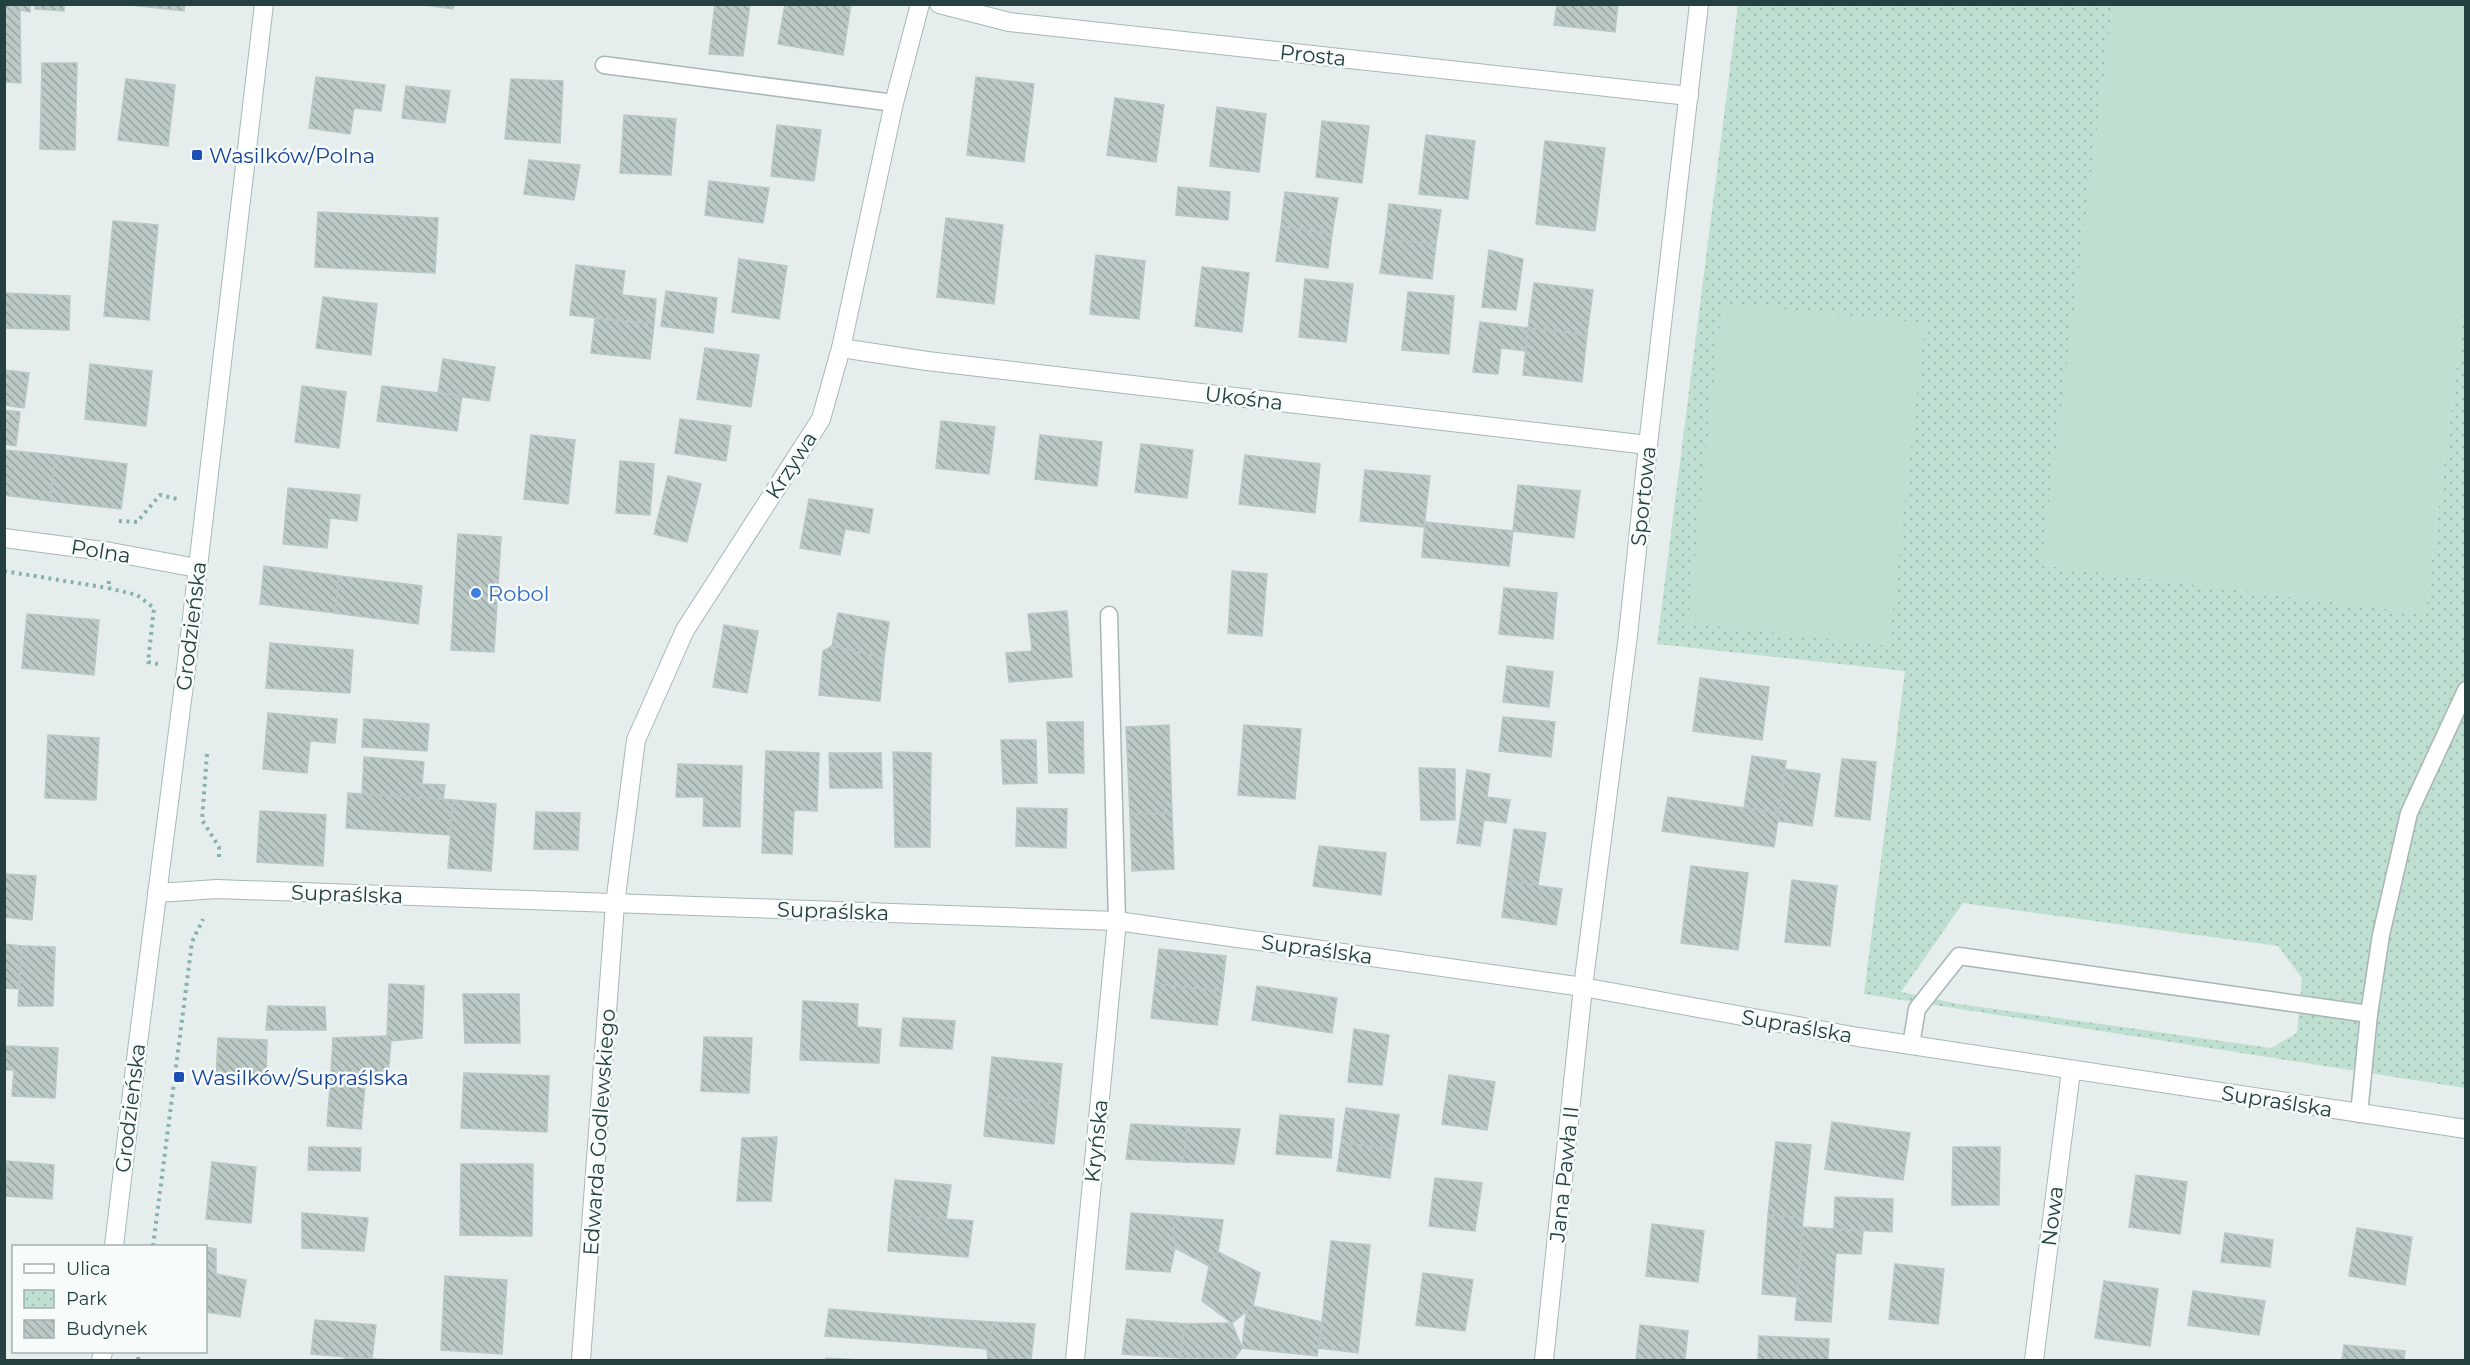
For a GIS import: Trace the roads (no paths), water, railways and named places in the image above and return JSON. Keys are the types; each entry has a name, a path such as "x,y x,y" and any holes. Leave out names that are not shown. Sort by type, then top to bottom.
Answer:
{"street":[{"name":"Grodzieńska","path":"114,1245 198,568 264,4"},
{"name":"Krzywa","path":"615,904 636,740 685,630 820,419 841,348 894,103 920,4"},
{"name":"Prosta","path":"939,4 1009,22 1689,96"},
{"name":"Sportowa","path":"1583,987 1628,635 1699,4"},
{"name":"Ukośna","path":"841,348 927,361 1648,445"},
{"name":"Polna","path":"4,538 111,552 198,568"},
{"name":"Supraślska","path":"157,893 217,889 1117,921 1583,987 1911,1046 2466,1129"},
{"name":"Edwarda Godlewskiego","path":"581,1360 615,904"},
{"name":"Kryńska","path":"1075,1360 1117,921"},
{"name":"Jana Pawła II","path":"1544,1360 1583,987"},
{"name":"Nowa","path":"2034,1360 2071,1071"}],"lane":[{"path":"604,64 894,103"},
{"path":"1109,615 1117,921"},
{"path":"2359,1114 2369,1014 2381,935 2409,813 2466,690"},
{"path":"1911,1046 1917,1009 1959,957 2369,1014"}],"place":[{"name":"Wasilków/Polna","path":"197,155"},
{"name":"Robol","path":"476,593"},
{"name":"Wasilków/Supraślska","path":"179,1077"}]}
